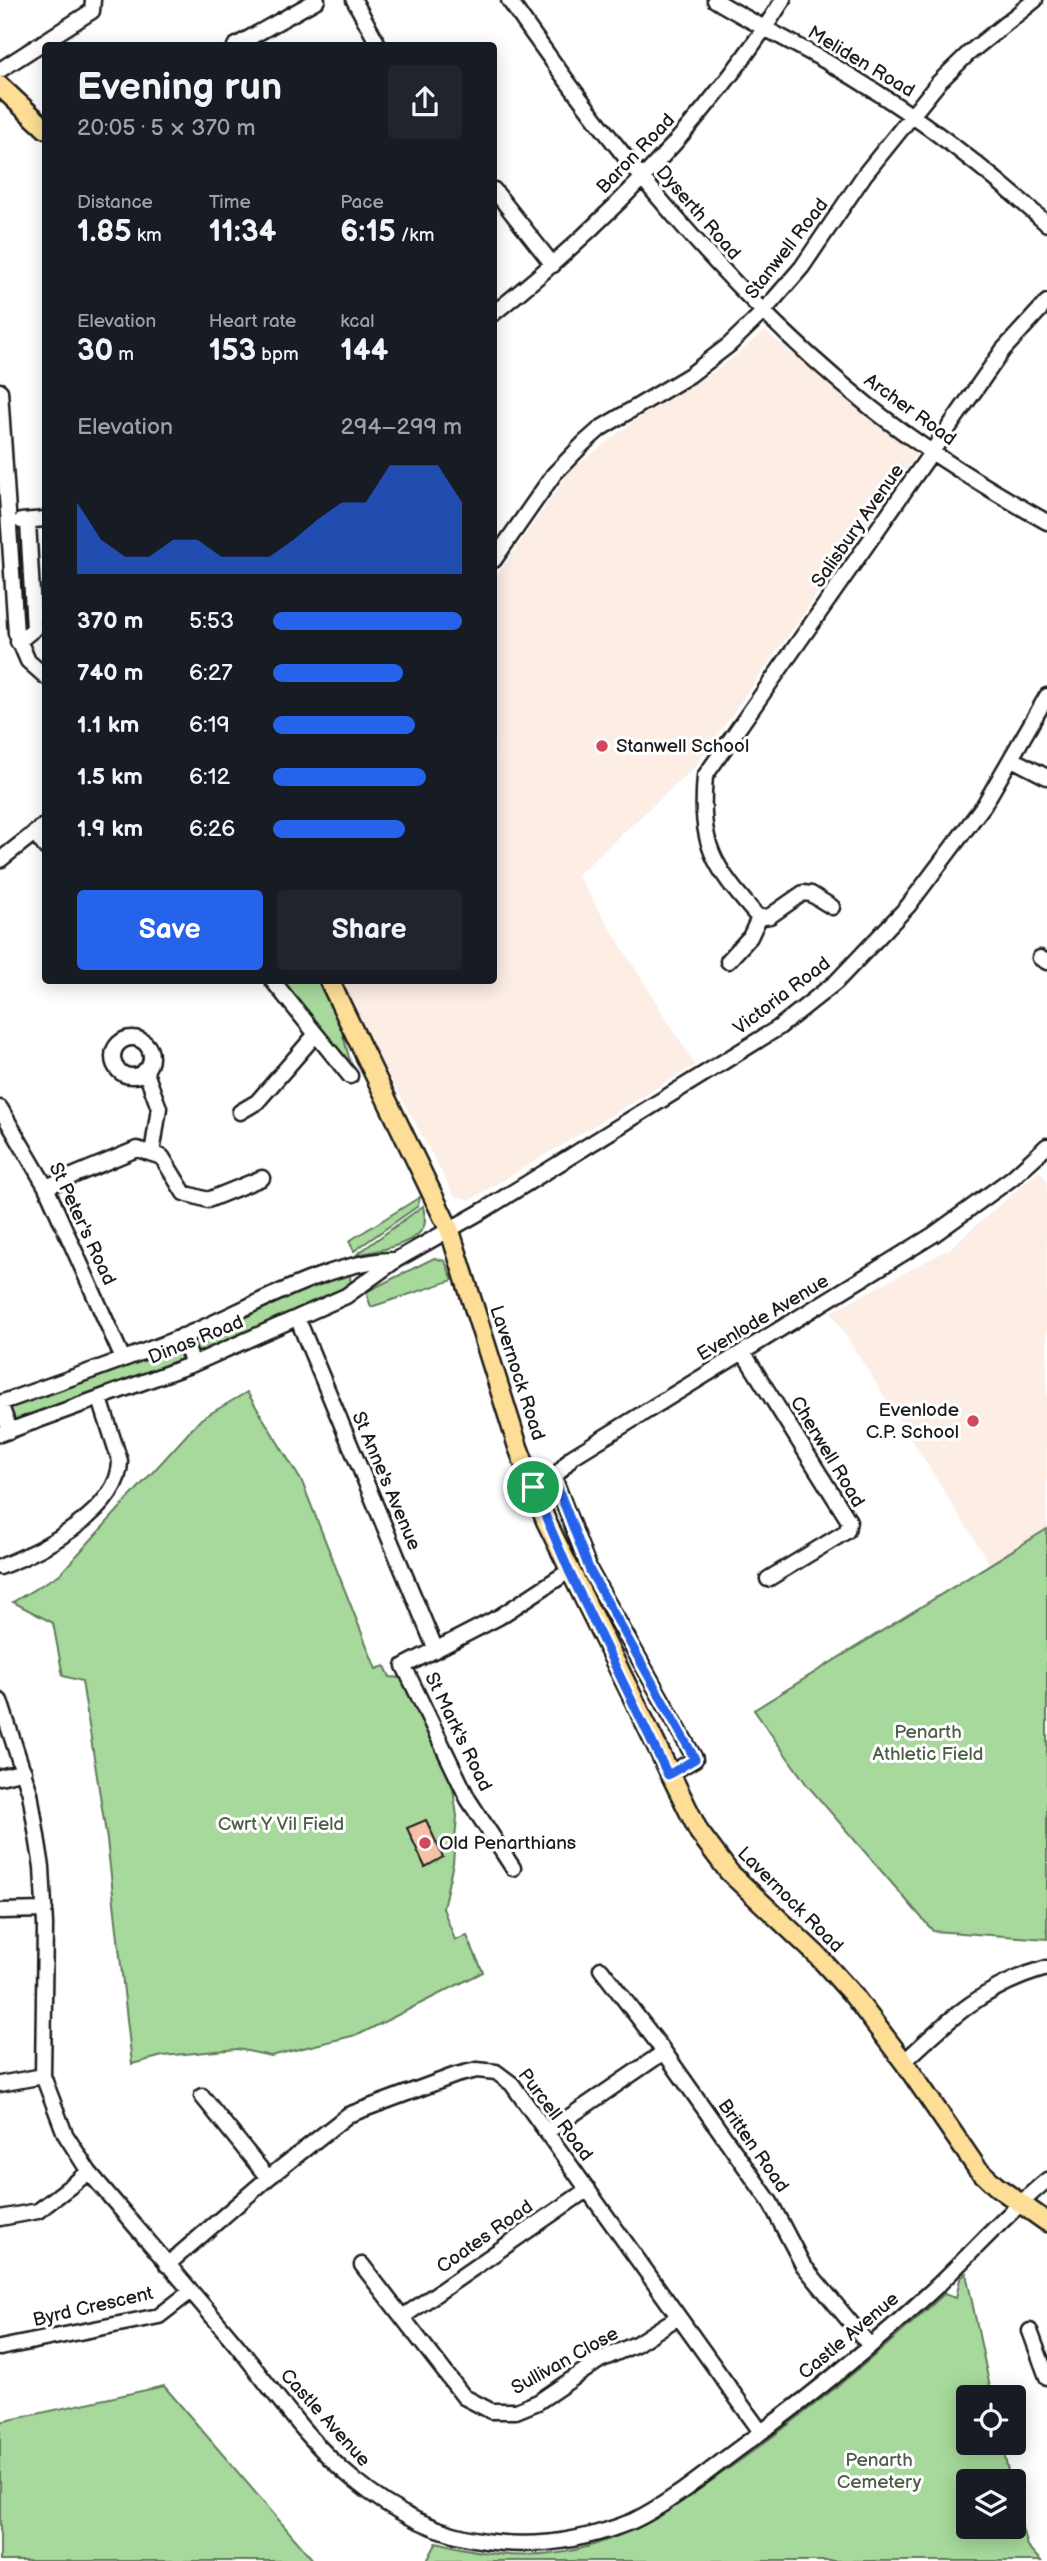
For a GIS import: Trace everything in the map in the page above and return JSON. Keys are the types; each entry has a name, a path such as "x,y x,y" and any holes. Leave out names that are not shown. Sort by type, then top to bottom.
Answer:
{"main road":[{"path":"0,86 42,126"},
{"name":"Lavernock Road","path":"331,984 450,1231 533,1487 569,1571 668,1775 699,1832 729,1872 837,1976 904,2062 970,2159 988,2179 1047,2222"}],"street":[{"path":"43,42 92,10 93,0"},
{"path":"242,42 317,0"},
{"path":"354,0 377,42"},
{"name":"Dyserth Road","path":"509,0 641,178 702,249 763,312"},
{"name":"Meliden Road","path":"715,0 827,62 913,117 1004,186 1047,224"},
{"name":"Baron Road","path":"497,311 553,265 688,128 765,29 783,0"},
{"name":"Stanwell Road","path":"497,556 565,460 601,428 690,375 729,345 763,312 802,267 865,174 939,82 969,52 1035,0"},
{"path":"0,70 42,43"},
{"path":"497,194 553,265"},
{"name":"Salisbury Avenue","path":"759,918 710,851 703,825 705,776 934,452 1003,349 1047,302"},
{"name":"Archer Road","path":"763,312 864,402 934,452 1047,522"},
{"path":"0,391 9,520 6,588 18,642 28,661 42,673"},
{"path":"9,520 28,522 42,520"},
{"path":"18,642 34,629 28,522"},
{"name":"Victoria Road","path":"450,1231 747,1049 835,982 884,935 930,879 1012,759 1047,696"},
{"path":"1012,759 1047,777"},
{"path":"0,860 40,829"},
{"path":"727,961 750,937 759,918 770,916 803,893 811,894 832,907"},
{"path":"275,984 350,1076"},
{"path":"240,1112 257,1102 316,1034"},
{"path":"145,1070 159,1108 152,1154"},
{"name":"St Peter's Road","path":"0,1108 46,1187 123,1359"},
{"name":"Evenlode Avenue","path":"533,1487 554,1478 572,1457 933,1235 1013,1178 1047,1146"},
{"path":"46,1187 137,1149 162,1157 184,1193 208,1200 262,1178"},
{"name":"Dinas Road","path":"5,1433 193,1364 363,1286 396,1260 450,1231"},
{"name":"Dinas Road","path":"0,1403 182,1336 352,1265 396,1260"},
{"path":"352,1265 363,1286"},
{"name":"St Anne's Avenue","path":"301,1327 436,1650"},
{"path":"182,1336 193,1364"},
{"name":"Cherwell Road","path":"743,1352 849,1521 847,1531 768,1579"},
{"path":"0,1567 28,1556 57,1539 85,1518 112,1489 120,1471 120,1461 100,1399"},
{"path":"0,1403 5,1433"},
{"path":"554,1478 590,1571 695,1759 668,1775"},
{"name":"St Mark's Road","path":"513,1868 468,1799 404,1666 499,1617 569,1571"},
{"path":"0,1701 24,1771 41,1857 45,1910 43,2076 0,2084"},
{"path":"0,1776 24,1771"},
{"path":"0,1911 45,1910"},
{"path":"904,2062 949,2020 988,1990 1015,1976 1047,1968"},
{"name":"Britten Road","path":"601,1969 774,2209 803,2265 870,2346"},
{"path":"547,2133 663,2052"},
{"name":"Purcell Road","path":"167,2265 268,2178 348,2115 456,2075 477,2070 496,2073 512,2084 761,2432"},
{"name":"Castle Avenue","path":"43,2076 65,2134 89,2172 316,2443 354,2480 407,2517 454,2538 494,2546 557,2543 618,2527 655,2508 761,2432 870,2346 1047,2180"},
{"path":"202,2096 268,2178"},
{"path":"0,2218 25,2214 48,2206 89,2172"},
{"name":"Coates Road","path":"404,2316 587,2189"},
{"name":"Sullivan Close","path":"362,2265 464,2397 484,2409 507,2412 538,2402 600,2360 644,2340 678,2317"},
{"name":"Byrd Crescent","path":"0,2348 159,2316 190,2292"},
{"path":"1030,2331 1047,2377"}],"shaded area":[{"name":"Stanwell School","path":"765,331 916,455 694,768 577,875 695,1065 470,1200 454,1195 352,1007 343,984 497,984 497,576 570,471 630,424 721,367"},
{"name":"Evenlode C.P. School","path":"1039,1171 1047,1180 1047,1529 990,1564 831,1312 949,1249"}],"green space":[{"path":"284,984 324,984 340,1025 351,1064"},
{"path":"420,1197 418,1206 354,1251 349,1241"},
{"path":"423,1206 425,1223 418,1234 393,1247 356,1255"},
{"path":"434,1258 445,1261 453,1280 371,1307 366,1292"},
{"path":"339,1272 350,1275 351,1287 203,1353 194,1350 194,1338"},
{"path":"176,1346 182,1353 180,1361 18,1422 13,1419 10,1411 13,1404"},
{"name":"Cwrt Y Vil Field","path":"247,1392 302,1482 376,1669 385,1666 390,1677 403,1678 451,1775 457,1816 453,1863 443,1908 455,1940 467,1936 483,1972 360,2034 271,2056 238,2049 163,2056 132,2064 107,1840 82,1681 63,1676 53,1623 13,1602 60,1574 201,1419"},
{"name":"Penarth Athletic Field","path":"1047,1529 1047,1939 933,1931 807,1785 754,1710"},
{"name":"Penarth Cemetery","path":"966,2273 989,2385 956,2385 956,2455 1005,2455 1007,2469 956,2469 956,2539 1025,2539 1027,2546 1041,2561 427,2561 437,2542 489,2553 543,2555 600,2543 639,2526 693,2493 784,2428 839,2385 944,2294 956,2298 960,2279"},
{"path":"164,2386 314,2561 0,2561 0,2422"}],"building":[{"name":"Old Penarthians","path":"426,1820 443,1857 425,1867 407,1828"}],"place":[{"name":"Stanwell School","path":"602,746"},
{"name":"Evenlode C.P. School","path":"973,1421"},
{"name":"Old Penarthians","path":"425,1843"}],"route":[{"path":"554,1478 560,1487 568,1520 590,1571 695,1759 668,1775 569,1571 533,1487 554,1478"}]}
